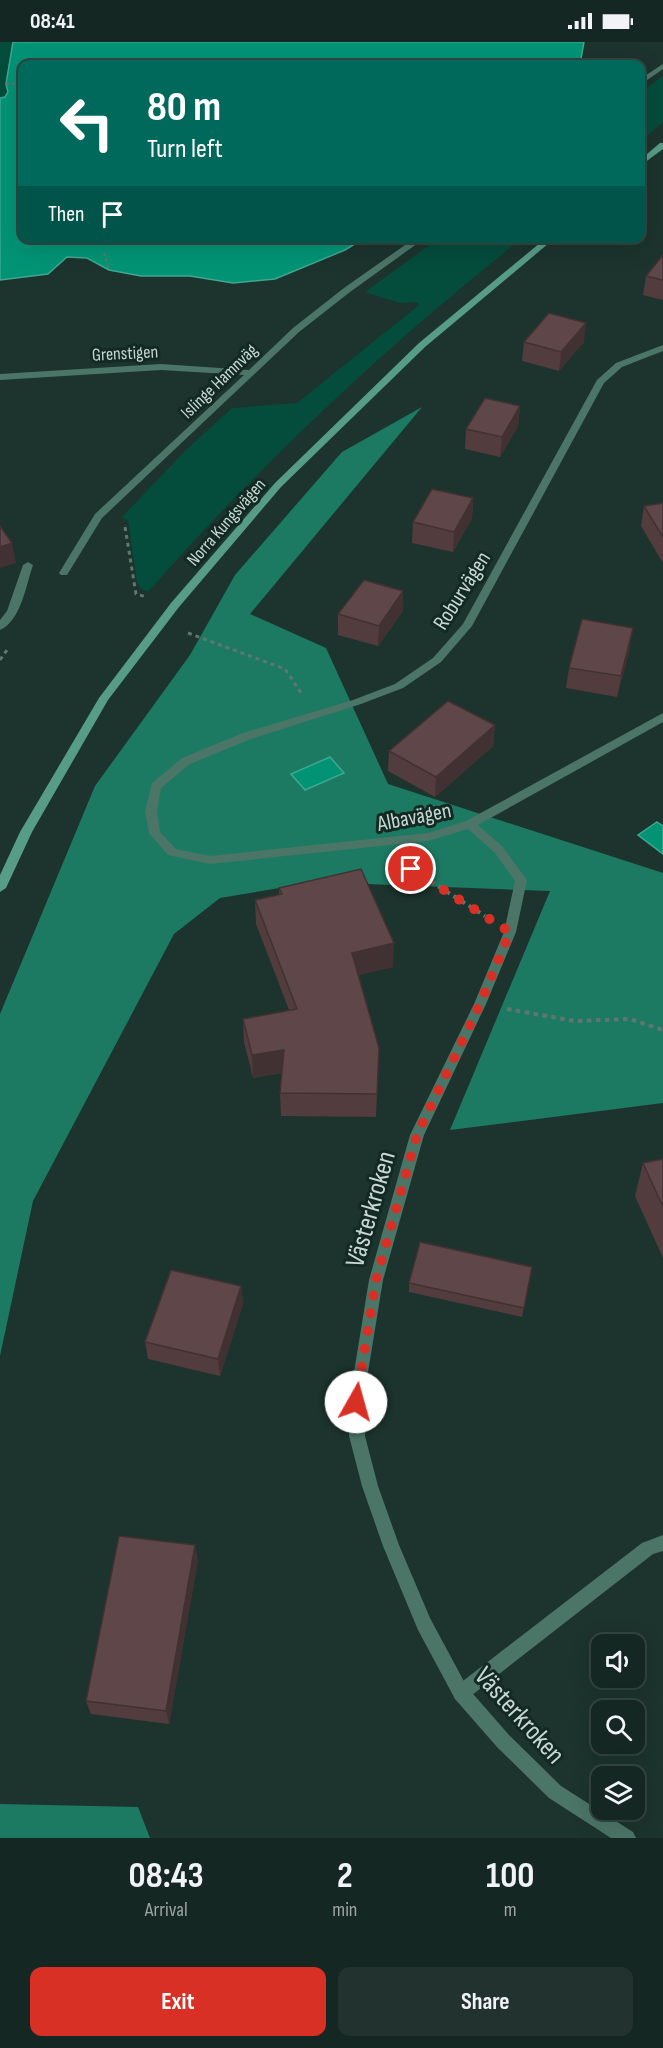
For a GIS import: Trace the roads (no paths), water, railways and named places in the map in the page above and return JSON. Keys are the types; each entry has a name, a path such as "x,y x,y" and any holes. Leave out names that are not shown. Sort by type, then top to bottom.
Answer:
{"main road":[{"path":"645,160 663,145"},
{"name":"Norra Kungsvägen","path":"0,888 26,832 104,698 175,605 278,486 365,400 422,345 544,243"}],"street":[{"path":"645,79 663,66"},
{"name":"Islinge Hamnväg","path":"64,573 98,516 296,330 347,290 414,243"},
{"name":"Roburvägen","path":"155,833 151,811 156,786 186,761 247,736 357,702 399,686 437,660 467,626 600,382 619,365 663,348"},
{"name":"Grenstigen","path":"0,378 161,367 251,373"},
{"path":"0,627 12,612 28,565"},
{"name":"Albavägen","path":"155,833 172,852 210,860 428,837 470,824 663,717"},
{"name":"Västerkroken","path":"470,824 500,850 521,880 510,932 480,1004 417,1135 376,1280 356,1402 357,1436 370,1486 391,1546 424,1624 461,1693 502,1741 555,1792 627,1838"},
{"path":"461,1693 648,1548 663,1544"}]}
